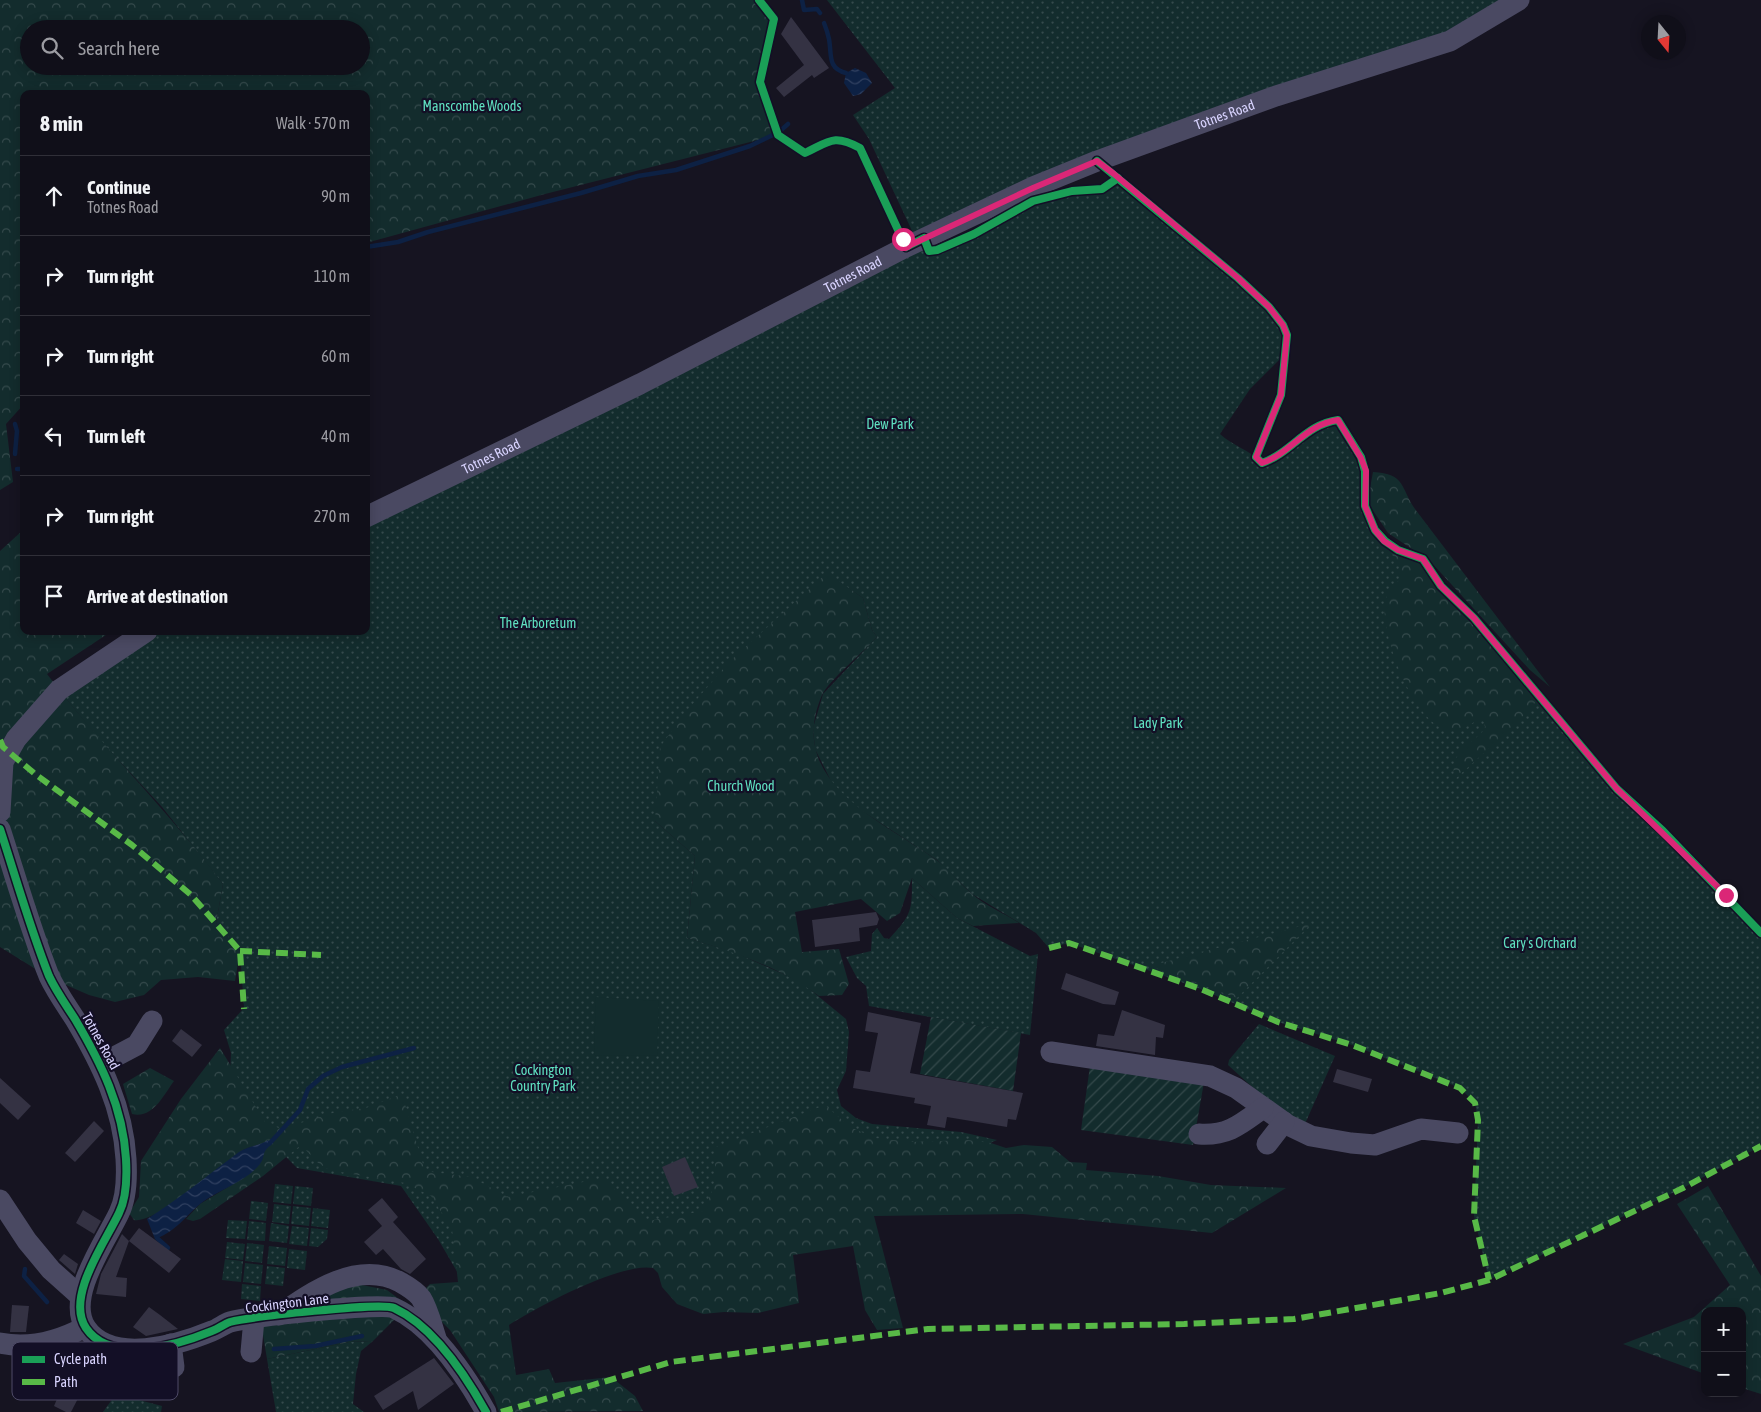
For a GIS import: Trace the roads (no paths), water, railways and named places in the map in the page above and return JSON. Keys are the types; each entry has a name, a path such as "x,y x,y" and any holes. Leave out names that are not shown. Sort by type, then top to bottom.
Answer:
{"street":[{"name":"Totnes Road","path":"370,515 640,384 906,247 1033,188 1097,161 1276,96 1450,41 1519,0"},
{"path":"0,812 3,762 16,739 59,690 141,635"},
{"name":"Totnes Road","path":"0,828 50,978 101,1064 117,1110 126,1158 125,1194 119,1213 102,1241 80,1296"},
{"path":"101,1064 137,1045 152,1021"},
{"path":"1051,1052 1210,1076 1236,1088 1284,1122 1300,1132 1311,1136 1375,1145 1421,1129 1458,1133"},
{"path":"1199,1134 1217,1135 1227,1132 1263,1108"},
{"path":"1266,1144 1284,1122"},
{"path":"0,1200 27,1241 51,1270 80,1296 79,1312 85,1327 49,1342"},
{"path":"279,1315 312,1292 332,1282 364,1275 389,1276 409,1287 421,1298 438,1342"},
{"name":"Cockington Lane","path":"177,1342 212,1331 230,1322 279,1315 391,1307 411,1318 438,1342 486,1412"},
{"path":"251,1352 254,1319"},
{"name":"Cockington Lane","path":"85,1327 103,1342"}],"water":[{"path":"855,68 866,73 872,83 861,94 853,96 844,83 846,73"},
{"path":"268,1140 271,1145 266,1150 262,1161 255,1170 207,1199 171,1231 155,1239 147,1219 239,1152"}],"waterway":[{"path":"802,0 804,10 817,9 820,13"},
{"path":"824,23 829,37 833,64 840,71 846,73"},
{"path":"370,246 398,242 428,232 581,193 638,176 676,170 750,146 779,132 788,124"},
{"path":"15,424 17,431 15,454"},
{"path":"270,1143 300,1110 308,1089 323,1076 342,1067 414,1048"},
{"path":"157,1238 168,1248"},
{"path":"25,1269 24,1276 47,1302"},
{"path":"274,1349 315,1346 362,1336"}],"park label":[{"name":"Manscombe Woods","path":"472,106"},
{"name":"Dew Park","path":"890,424"},
{"name":"The Arboretum","path":"538,623"},
{"name":"Lady Park","path":"1158,723"},
{"name":"Church Wood","path":"741,786"},
{"name":"Cary's Orchard","path":"1540,943"},
{"name":"Cockington Country Park","path":"543,1078"}]}
